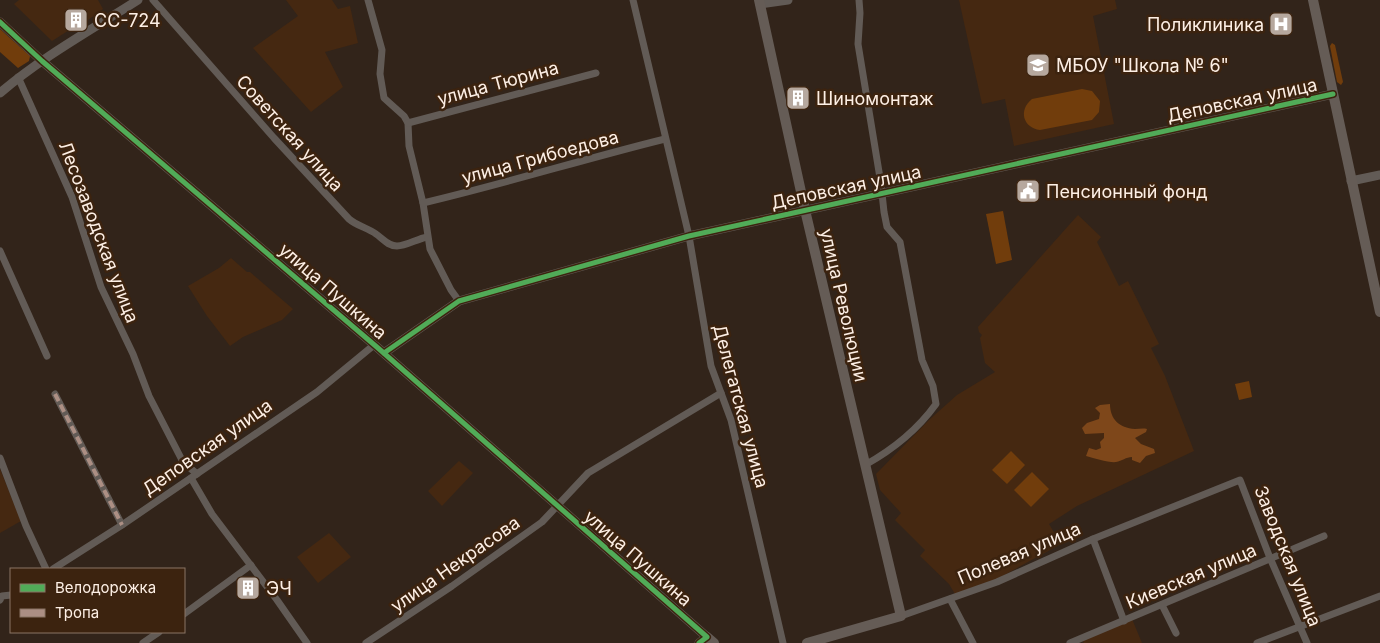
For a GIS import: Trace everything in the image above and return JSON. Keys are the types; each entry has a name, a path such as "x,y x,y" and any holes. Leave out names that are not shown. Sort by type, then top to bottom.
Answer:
{"main road":[{"path":"1313,0 1380,312"},
{"name":"улица Революции","path":"759,2 805,210 901,616"},
{"name":"Полевая улица","path":"807,643 901,616"}],"street":[{"path":"0,92 42,61 138,0"},
{"name":"Советская улица","path":"153,0 268,132 349,218 394,246 427,237"},
{"path":"368,0 382,50 380,74 384,98 404,116 408,123 409,146 423,203 430,248 451,290 459,300"},
{"name":"Делегатская улица","path":"633,0 689,236 709,356 715,380 732,420 784,643"},
{"path":"759,2 788,0"},
{"path":"859,0 858,44 887,227 900,242 922,360 934,386 936,404 928,416 893,448 865,465"},
{"name":"улица Пушкина","path":"0,22 42,61 384,353 558,506 707,641"},
{"name":"улица Тюрина","path":"408,123 596,73"},
{"name":"Лесозаводская улица","path":"18,77 72,197 110,310 133,354 149,396 182,462 194,476 212,514 307,643"},
{"name":"Деповская улица","path":"384,353 459,300 689,236 1333,94"},
{"name":"улица Грибоедова","path":"423,203 665,139"},
{"path":"1351,181 1380,175"},
{"path":"0,251 47,356"},
{"name":"Деповская улица","path":"55,568 122,525 317,392 374,345"},
{"name":"улица Некрасова","path":"366,643 512,545 542,522 588,473 721,393"},
{"path":"55,394 122,525"},
{"path":"0,458 26,526 46,568"},
{"name":"Полевая улица","path":"901,616 997,582 1093,539 1240,480"},
{"name":"Заводская улица","path":"1240,480 1270,558 1307,643"},
{"name":"Киевская улица","path":"1070,643 1324,536"},
{"path":"1093,539 1124,621"},
{"path":"185,613 251,565"},
{"path":"1256,643 1380,596"},
{"path":"950,599 973,643"},
{"path":"1162,605 1176,633"},
{"path":"143,643 158,633"}],"shaded area":[{"path":"19,0 98,0 103,9 84,23 76,12 68,18 74,27 52,41 14,4"},
{"path":"286,0 332,0 338,9 350,6 358,43 325,52 343,87 311,112 253,48 298,16"},
{"name":"МБОУ \"Школа № 6\"","path":"959,0 1115,0 1117,9 1093,16 1114,124 1014,146 1005,99 982,104"},
{"path":"0,29 30,56 29,61 18,68 0,52"},
{"path":"1332,43 1335,45 1343,82 1341,85 1337,82 1330,46"},
{"path":"1082,89 1092,91 1100,101 1099,112 1092,120 1040,130 1034,129 1026,122 1024,118 1025,108 1032,99"},
{"path":"1003,211 1012,260 996,264 986,214"},
{"path":"1078,215 1101,237 1097,242 1119,286 1128,281 1159,344 1151,348 1165,376 1194,451 1077,506 1049,524 1061,544 997,579 955,594 949,584 920,556 925,550 895,520 901,513 880,490 876,474 929,420 957,395 995,372 985,363 980,338 982,335 978,327"},
{"path":"231,258 293,309 282,320 243,337 230,346 207,316 188,286 219,268"},
{"path":"1249,381 1252,397 1239,400 1235,384"},
{"path":"1110,404 1112,414 1120,425 1135,429 1147,429 1146,432 1135,438 1141,444 1154,449 1155,453 1146,456 1140,463 1132,460 1132,457 1113,462 1086,456 1089,448 1096,450 1101,448 1100,442 1104,438 1104,433 1085,434 1082,428 1087,423 1099,419 1100,413 1095,408 1100,405"},
{"path":"1011,451 1025,465 1007,484 992,470"},
{"path":"459,461 473,473 442,506 428,491"},
{"path":"0,469 21,521 0,533"},
{"path":"1032,472 1049,489 1031,507 1014,490"},
{"path":"329,533 351,557 318,583 297,557"},
{"path":"1132,619 1142,643 1084,643 1082,639"}],"marked path":[{"path":"55,394 122,525"}],"cycle path":[{"path":"0,22 42,61 378,348 707,637 699,643"},
{"path":"384,353 459,301 689,236 1333,94"}],"place":[{"name":"СС-724","path":"76,20"},
{"name":"Поликлиника","path":"1281,24"},
{"name":"МБОУ \"Школа № 6\"","path":"1038,65"},
{"name":"Шиномонтаж","path":"798,98"},
{"name":"Пенсионный фонд","path":"1028,191"},
{"name":"ЭЧ","path":"248,588"}]}
